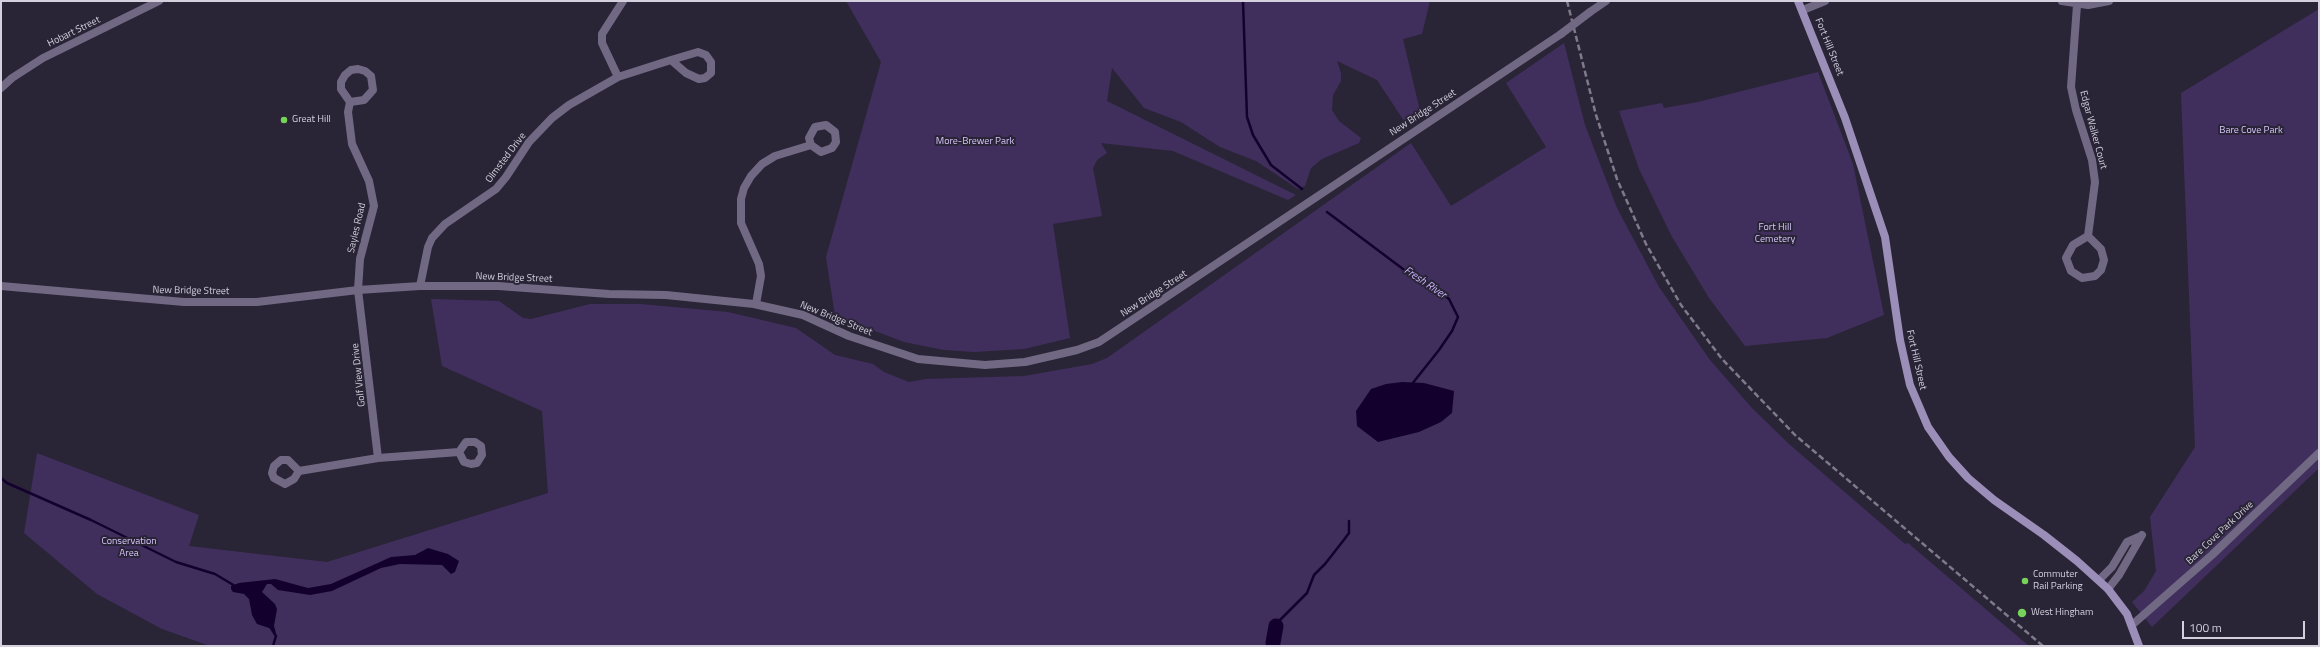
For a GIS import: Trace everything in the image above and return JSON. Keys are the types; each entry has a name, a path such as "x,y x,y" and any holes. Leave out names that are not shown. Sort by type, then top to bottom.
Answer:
{"main road":[{"name":"Fort Hill Street","path":"1798,1 1803,10 1845,118 1885,237 1900,340 1910,385 1928,427 1949,458 1968,478 1994,500 2044,534 2108,589 2132,625 2139,646"}],"street":[{"name":"Hobart Street","path":"1,88 12,78 43,58 159,1"},
{"path":"618,77 602,43 602,34 623,1"},
{"name":"New Bridge Street","path":"1,286 184,302 257,302 358,290 420,286 498,286 609,294 666,295 756,304 803,315 849,336 918,360 996,365 1025,362 1077,350 1099,342 1561,34 1606,1"},
{"path":"1803,10 1825,1"},
{"path":"2062,1 2077,5 2109,1"},
{"name":"Edgar Walker Court","path":"2077,5 2071,87 2095,174 2088,236"},
{"name":"Olmsted Drive","path":"420,286 428,247 432,238 446,224 496,189 506,177 526,146 552,118 569,104 618,77 671,60 698,52 706,55 711,62 711,73 705,78 699,79 686,73 671,60"},
{"name":"Sayles Road","path":"350,102 364,100 373,90 371,76 365,71 358,69 351,70 345,75 341,82 341,89 350,102 348,112 352,144 369,181 374,206 360,259 358,290"},
{"path":"756,304 761,276 759,264 741,223 741,199 744,188 751,176 762,164 775,156 811,145"},
{"path":"2088,236 2101,249 2104,260 2100,270 2094,276 2082,278 2074,274 2068,267 2066,258 2073,245 2088,236"},
{"name":"Golf View Drive","path":"358,290 378,458"},
{"path":"299,471 378,458 459,452"},
{"name":"Bare Cove Park Drive","path":"2132,625 2212,555 2319,453"},
{"path":"2099,580 2112,566 2127,542 2142,535 2119,575 2108,589"}],"green space":[{"name":"More-Brewer Park","path":"846,1 1430,1 1422,34 1403,39 1420,111 1404,121 1377,80 1337,61 1341,73 1341,81 1333,95 1332,110 1339,121 1361,138 1359,143 1322,159 1311,168 1305,186 1298,189 1256,161 1220,147 1181,122 1144,108 1112,68 1107,101 1296,195 1288,200 1173,151 1101,143 1107,153 1097,160 1093,168 1102,216 1053,224 1070,338 1024,349 974,352 944,350 904,342 835,316 826,257 881,62"},
{"name":"Bare Cove Park","path":"2319,9 2319,468 2152,627 2132,602 2144,591 2156,571 2150,517 2195,447 2181,93"},
{"name":"Conservation Area","path":"1564,43 1585,125 1617,208 1659,287 1710,360 1752,408 1789,444 1905,544 1908,543 2029,646 210,646 162,629 97,594 24,533 37,453 199,515 189,546 327,562 548,493 542,411 442,366 431,299 499,301 523,318 531,319 590,304 641,304 728,312 796,328 835,355 873,364 884,372 909,382 926,379 1024,376 1092,364 1107,358 1411,143 1451,206 1546,147 1506,83"},
{"name":"Fort Hill Cemetery","path":"1818,72 1853,164 1884,315 1827,338 1745,346 1709,298 1671,235 1639,169 1619,111 1662,103 1664,108 1698,102"}],"shaded area":[{"path":"1402,382 1424,383 1454,391 1452,413 1441,422 1419,432 1378,442 1357,426 1356,411 1371,389 1386,384"},
{"path":"428,548 448,554 459,561 455,572 451,574 442,565 400,564 381,568 332,591 310,595 278,590 271,584 267,584 262,592 275,604 277,609 274,626 276,633 269,628 257,624 252,615 249,599 244,594 233,592 231,589 231,586 239,583 275,579 308,588 331,584 391,557 415,555"}],"waterway":[{"name":"Fresh River","path":"1243,1 1247,117 1253,135 1271,165 1302,189"},
{"name":"Fresh River","path":"1327,212 1419,281 1437,289 1449,299 1458,317 1452,331 1439,350 1412,384"},
{"path":"1,478 7,483 91,520 176,562 215,574 235,586"},
{"path":"1278,622 1307,593 1314,575 1325,564 1349,533 1349,521"},
{"path":"1273,643 1276,626"},
{"path":"271,628 276,636 273,646"}],"railway":[{"path":"1567,1 1596,115 1617,179 1646,244 1681,305 1722,359 1795,435 2043,646"}],"place":[{"name":"Great Hill","path":"284,120"},
{"name":"Commuter Rail Parking","path":"2025,581"},
{"name":"West Hingham","path":"2022,613"}]}
